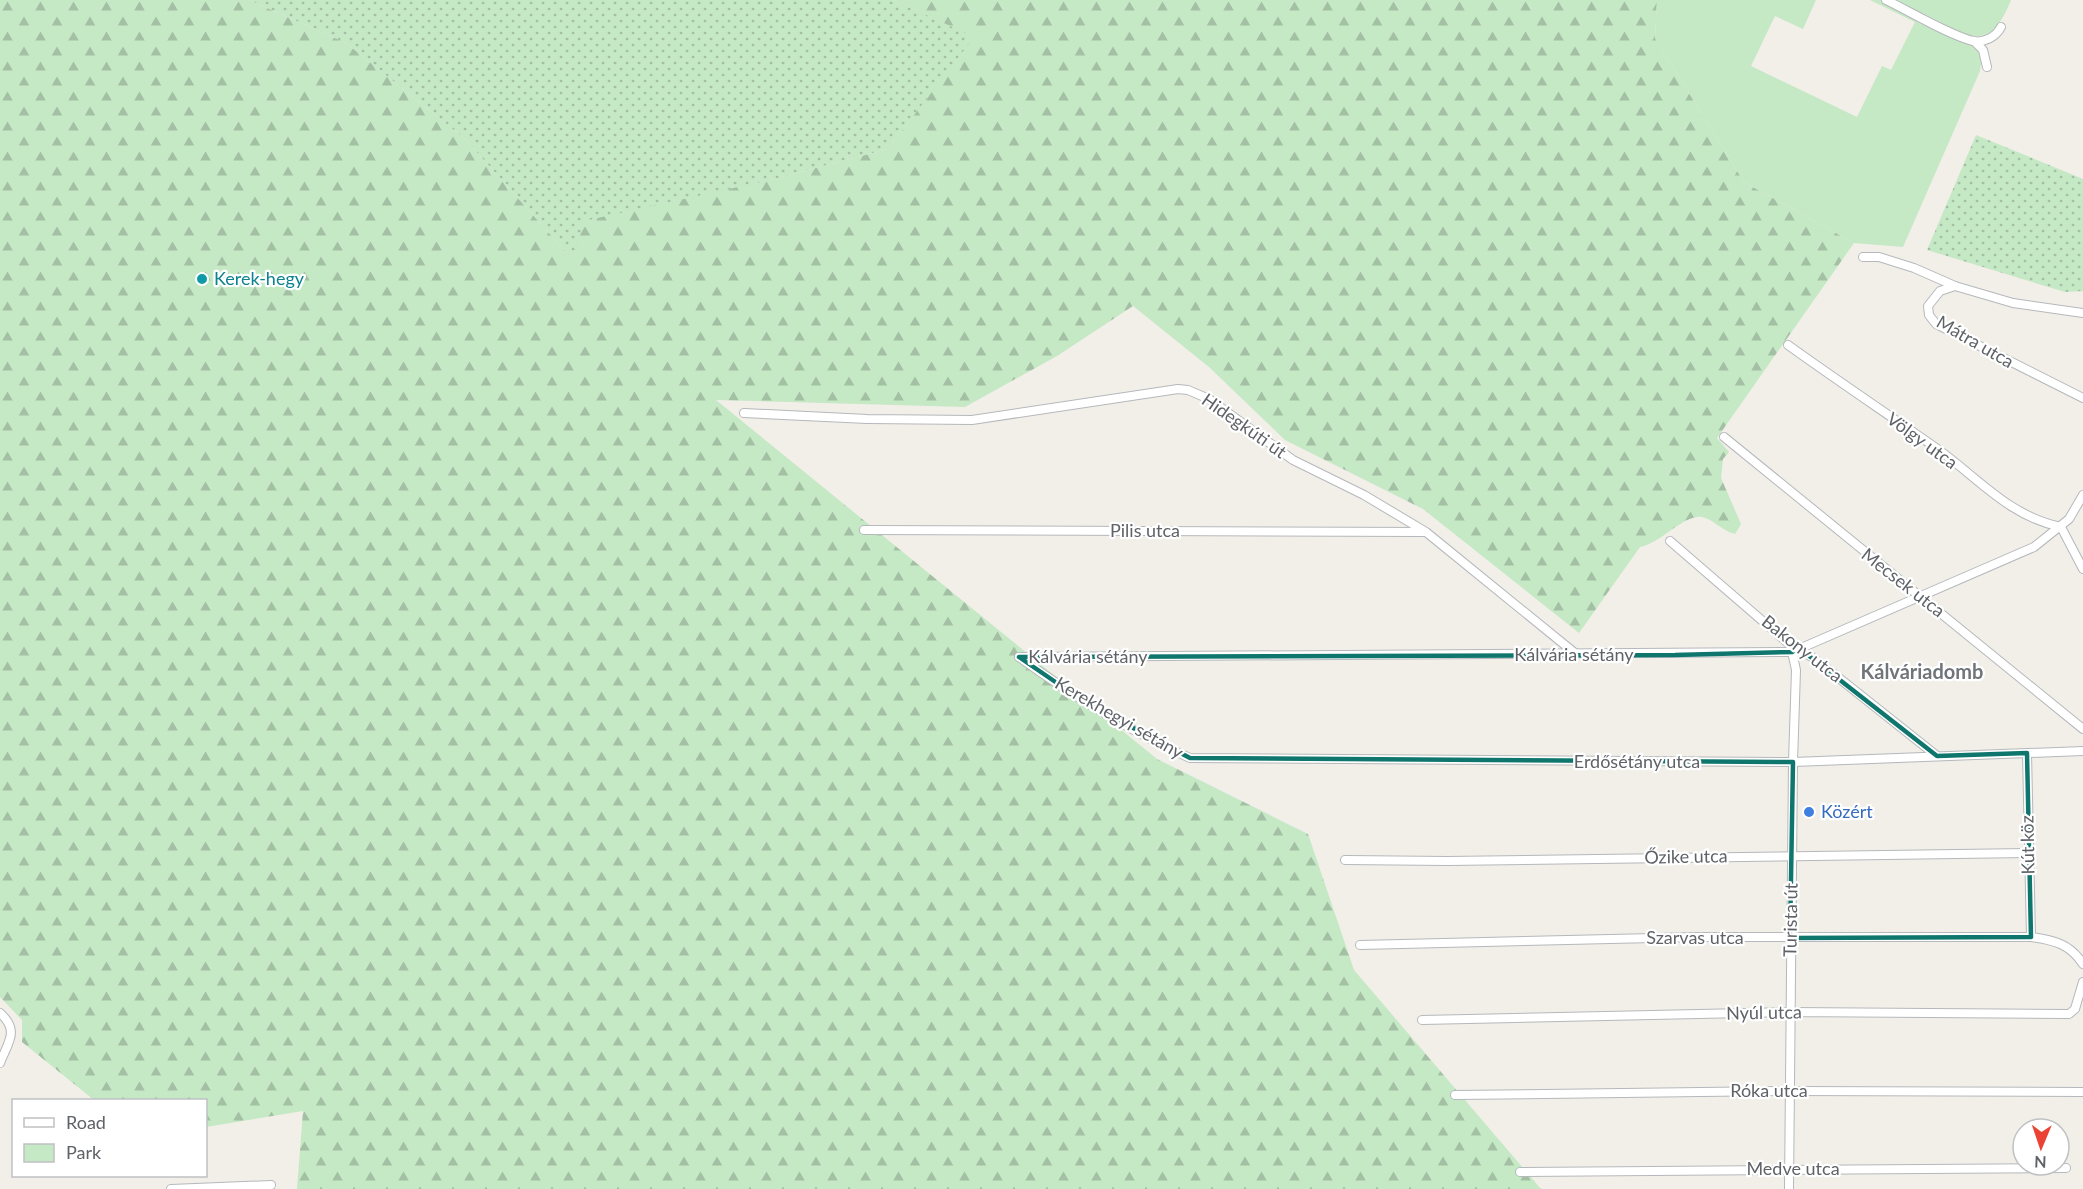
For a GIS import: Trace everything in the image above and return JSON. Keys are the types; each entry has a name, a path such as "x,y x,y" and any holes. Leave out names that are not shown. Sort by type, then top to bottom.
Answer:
{"street":[{"path":"1886,0 1974,41 1983,50 1987,67"},
{"path":"1974,41 1991,38 2001,27"},
{"path":"1863,257 1879,257 1902,264 1954,286 2013,303 2083,313"},
{"name":"Mátra utca","path":"1954,286 1940,291 1928,306 1929,315 1936,324 2083,398"},
{"name":"Völgy utca","path":"1788,345 1944,454 2006,505 2028,516 2061,527"},
{"name":"Hidegkúti út","path":"744,413 867,419 972,420 1178,389 1188,390 1209,399 1293,460 1364,495 1426,532 1576,654"},
{"name":"Mecsek utca","path":"1724,437 2083,729"},
{"name":"Kálvária sétány","path":"1019,657 1576,654 1795,650 2034,547 2069,519 2083,495"},
{"path":"2061,527 2083,569"},
{"name":"Pilis utca","path":"864,531 1426,532"},
{"name":"Bakony utca","path":"1670,541 1795,650 1937,756"},
{"name":"Turista út","path":"1789,1189 1795,650"},
{"name":"Kerekhegyi sétány","path":"1019,657 1086,703 1158,744 1190,759"},
{"name":"Erdősétány utca","path":"1190,759 1792,762 2083,751"},
{"name":"Kút köz","path":"2026,753 2031,937"},
{"name":"Őzike utca","path":"1345,860 1447,861 2028,853"},
{"name":"Szarvas utca","path":"1360,945 1662,938 2031,937 2061,942 2077,955 2083,964"},
{"name":"Nyúl utca","path":"1422,1020 1790,1012 2069,1014 2075,1009 2083,982"},
{"path":"0,1013 10,1022 13,1030 0,1063"},
{"name":"Róka utca","path":"1455,1095 1789,1091 2083,1092"},
{"name":"Medve utca","path":"1520,1172 1790,1168 2011,1168"},
{"path":"171,1189 271,1185"}],"highlighted area":[{"path":"1799,648 1937,756 2027,753 2031,937 1790,938 1793,762 1190,758 1086,703 1019,657 1675,655 1792,652"}],"green space":[{"path":"0,0 249,0 346,43 465,139 573,260 584,221 770,180 888,149 974,37 894,0 1657,0 1655,38 1744,182 1854,243 1717,438 1729,452 1723,459 1721,478 1741,524 1735,534 1706,518 1695,517 1680,524 1656,541 1640,547 1579,633 1423,509 1285,440 1209,367 1133,306 1057,356 965,407 716,400 1157,759 1308,834 1354,970 1541,1189 297,1189 303,1111 207,1127 207,1099 93,1099 22,1042 22,1020 0,997"},
{"path":"249,0 894,0 975,37 888,149 770,180 573,260 465,139 346,43"},
{"path":"1657,0 1816,0 1803,29 1775,16 1751,66 1857,117 1882,66 1891,70 1915,22 1870,0 2011,0 2002,18 1993,29 1984,35 1974,36 1963,33 1922,13 1917,22 1967,43 1978,52 1981,64 1980,71 1903,247 1854,243 1744,182 1655,38"},
{"path":"1976,135 2083,179 2083,291 2065,292 1927,250"}],"place":[{"name":"Kerek-hegy","path":"202,279"},
{"name":"Közért","path":"1809,812"}],"district":[{"name":"Kálváriadomb","path":"1922,672"}]}
